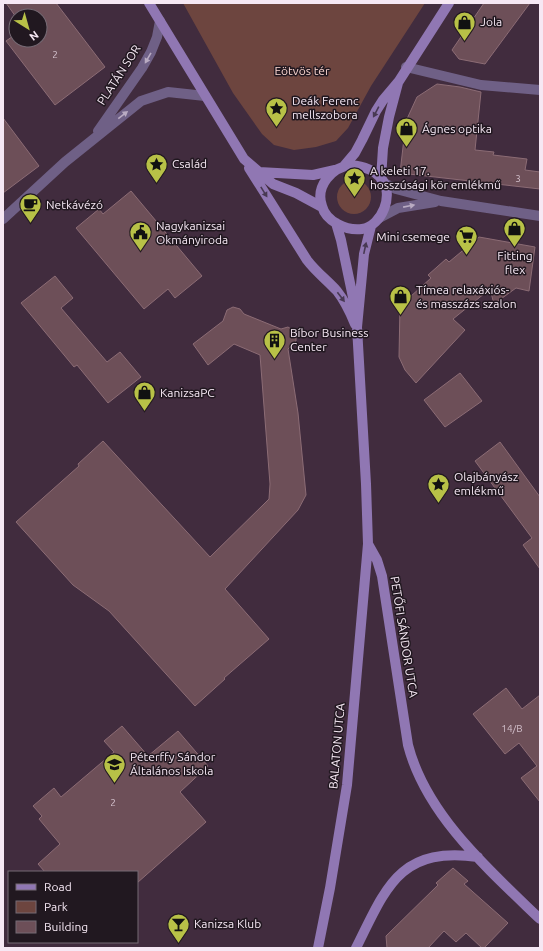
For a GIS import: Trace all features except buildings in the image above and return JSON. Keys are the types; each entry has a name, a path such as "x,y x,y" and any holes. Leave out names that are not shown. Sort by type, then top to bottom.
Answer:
{"street":[{"path":"149,3 307,260 313,269 338,292 348,307 357,326"},
{"path":"398,81 383,148 383,181 386,194 385,208 379,218 371,226 363,229 346,228 328,217 322,207 321,190 328,177 355,153 376,111 398,81 449,3"},
{"name":"PLATÁN SOR","path":"92,139 142,68 157,37 160,21"},
{"path":"406,67 481,85 540,90"},
{"name":"PLATÁN SOR","path":"3,219 65,162 141,101 168,92 206,96"},
{"path":"244,159 273,184 322,207"},
{"path":"259,172 313,175 351,165 366,168 396,189 441,201 540,216"},
{"path":"379,218 398,208 441,201"},
{"name":"PETŐFI SÁNDOR UTCA","path":"336,223 357,314"},
{"name":"PETŐFI SÁNDOR UTCA","path":"371,226 364,254 357,314 368,544 377,560 382,576 408,745 418,775 440,811 478,856 539,915"},
{"name":"BALATON UTCA","path":"318,948 330,888 347,786 368,544"},
{"path":"356,948 383,895 405,869 416,863 442,855 460,854 478,856"}],"green space":[{"name":"Eötvös tér","path":"183,3 425,3 371,86 348,128 336,141 316,147 294,150 274,145 262,134 233,93"},
{"path":"354,180 360,181 366,185 370,191 370,203 366,209 360,213 354,214 348,213 342,209 338,203 337,197 338,191 342,185 348,181"}],"place":[{"name":"Jola","path":"465,42"},
{"name":"Deák Ferenc mellszobora","path":"277,128"},
{"name":"Ágnes optika","path":"407,148"},
{"name":"Család","path":"156,184"},
{"name":"A keleti 17. hosszúsági kör emlékmű","path":"354,198"},
{"name":"Netkávézó","path":"30,224"},
{"name":"Fitting flex","path":"515,248"},
{"name":"Nagykanizsai Okmányiroda","path":"140,252"},
{"name":"Mini csemege","path":"466,256"},
{"name":"Tímea relaxáxiós- és masszázs szalon","path":"401,316"},
{"name":"Bíbor Business Center","path":"275,360"},
{"name":"KanizsaPC","path":"144,412"},
{"name":"Olajbányász emlékmű","path":"439,504"},
{"name":"Péterffy Sándor Általános Iskola","path":"114,784"},
{"name":"Kanizsa Klub","path":"179,944"}]}
